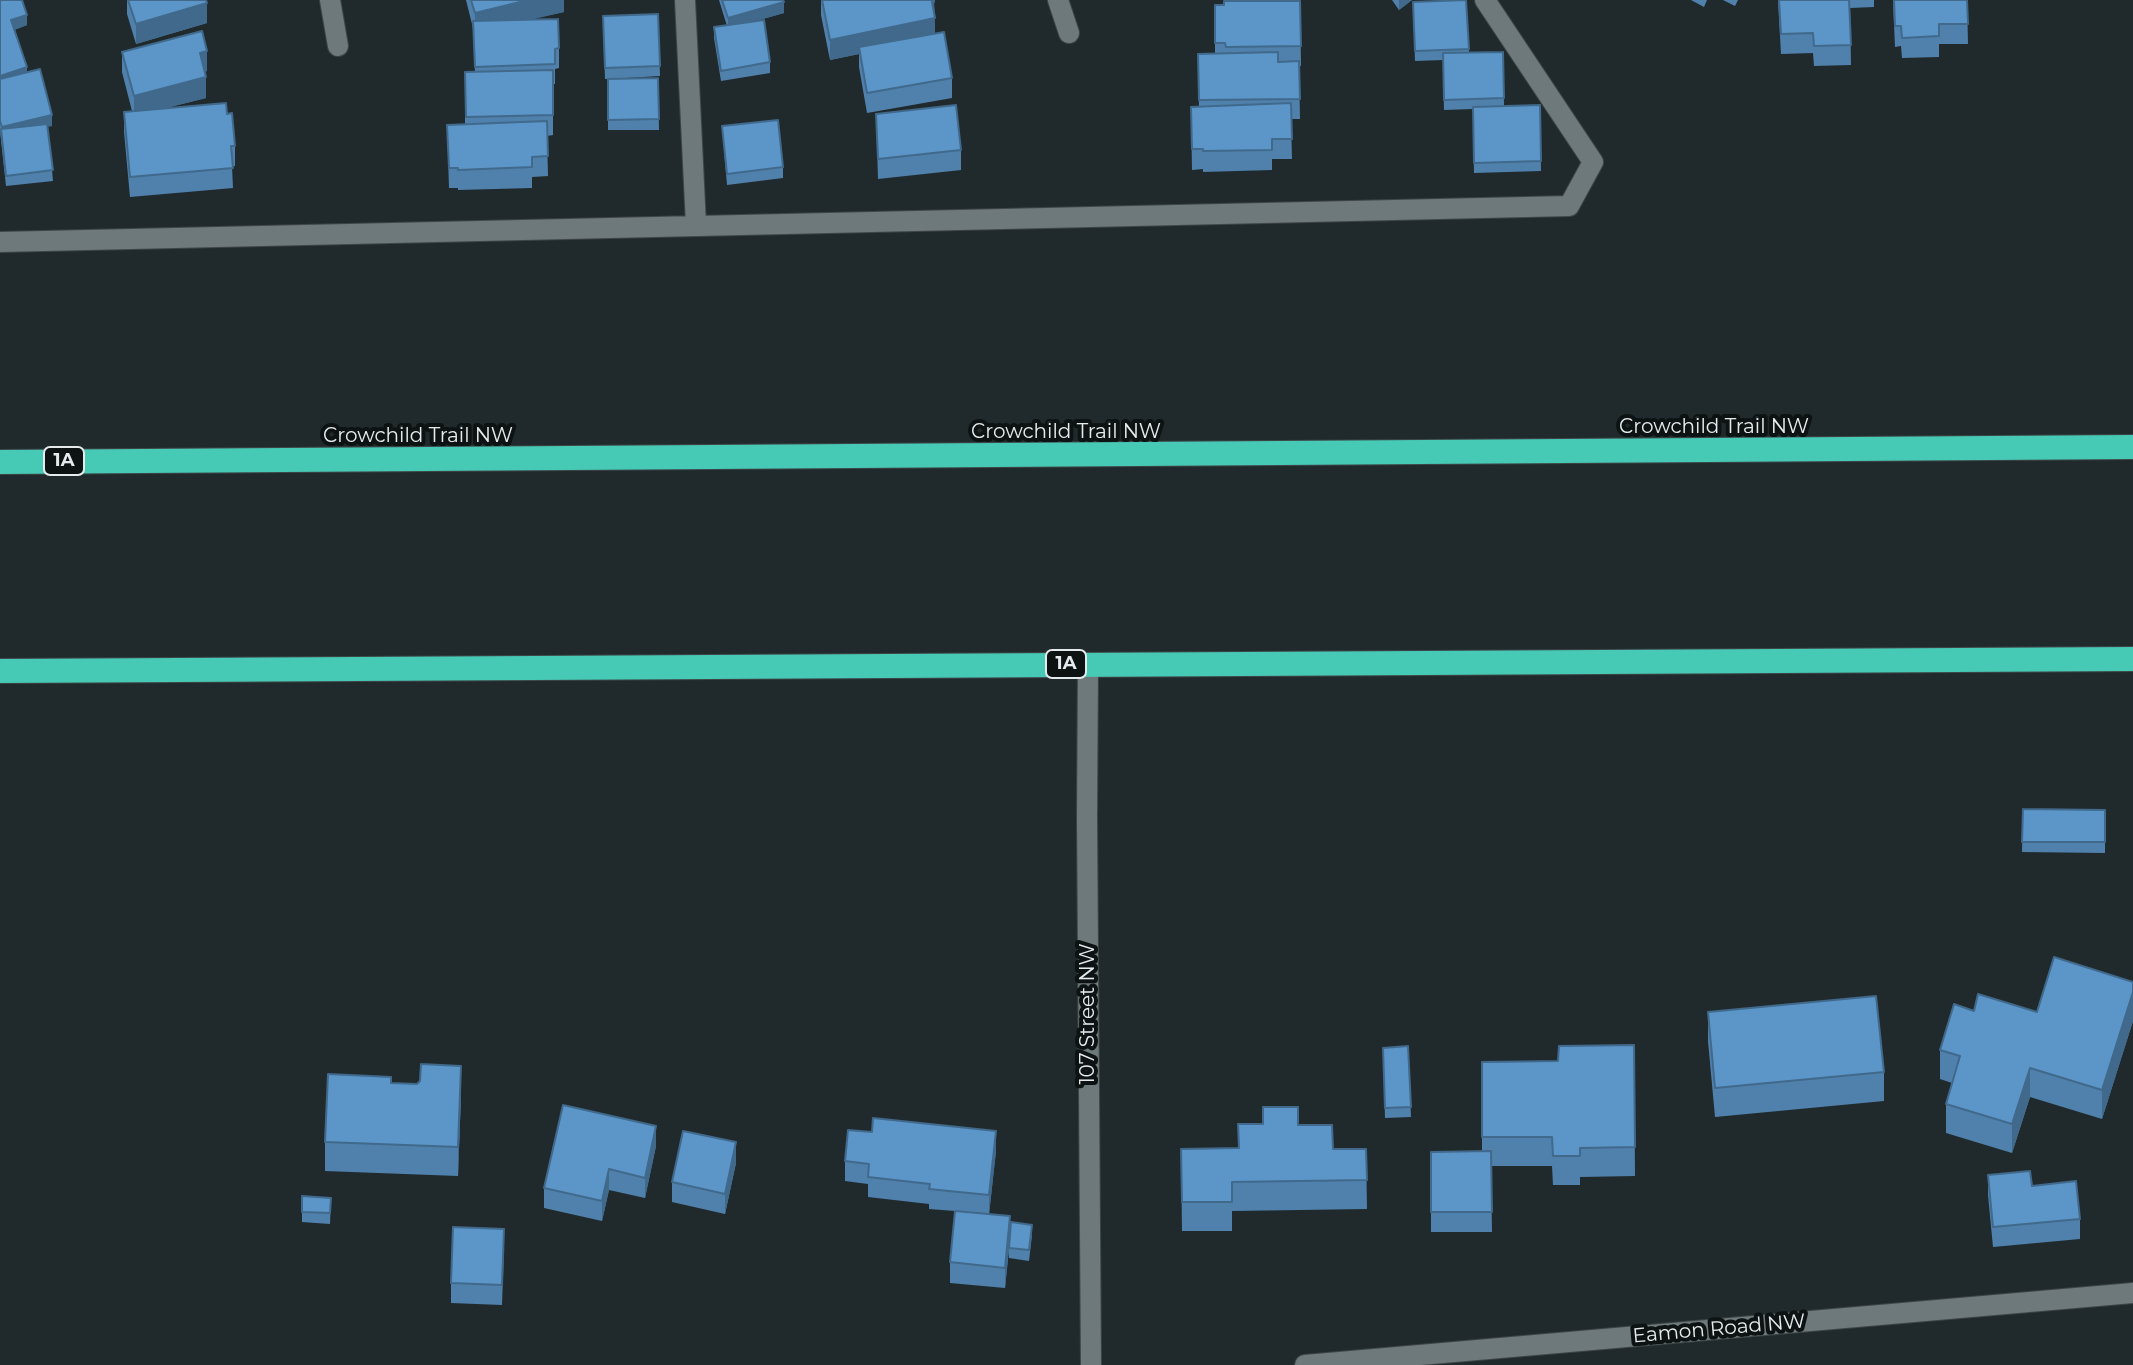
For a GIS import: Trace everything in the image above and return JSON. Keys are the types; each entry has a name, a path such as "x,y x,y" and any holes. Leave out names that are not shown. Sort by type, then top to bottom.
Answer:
{"highway":[{"name":"Crowchild Trail NW","path":"0,462 2133,447"},
{"name":"1A","path":"0,671 2133,659"}],"street":[{"path":"330,0 338,46"},
{"path":"685,0 696,225"},
{"path":"1058,0 1069,33"},
{"path":"0,242 1569,206 1593,162 1485,0"},
{"name":"107 Street NW","path":"1088,664 1091,1365"},
{"name":"Eamon Road NW","path":"1305,1365 2133,1293"}],"building":[{"path":"0,0 22,0 27,15 11,20 27,67 0,76"},
{"path":"128,0 206,0 207,3 136,24"},
{"path":"471,0 528,0 475,13"},
{"path":"722,0 783,0 784,2 728,18"},
{"path":"822,0 934,0 935,18 830,40"},
{"path":"1466,0 1469,49 1415,51 1413,2"},
{"path":"1779,0 1849,0 1851,45 1814,46 1813,33 1781,34"},
{"path":"1894,0 1967,0 1968,24 1939,24 1939,36 1902,38 1901,26 1895,26"},
{"path":"1224,1 1300,1 1301,46 1226,47 1225,43 1215,43 1215,5 1224,5"},
{"path":"658,14 660,66 605,68 603,16"},
{"path":"558,19 559,48 555,49 555,64 475,67 473,21"},
{"path":"764,20 770,62 721,71 714,27"},
{"path":"202,31 207,51 200,53 206,77 134,96 122,52"},
{"path":"944,32 952,78 867,93 859,47"},
{"path":"1278,52 1278,62 1299,61 1300,99 1199,100 1198,54"},
{"path":"1503,52 1504,98 1444,100 1443,53"},
{"path":"40,69 52,115 2,127 0,79"},
{"path":"553,70 553,115 466,117 465,72"},
{"path":"658,78 659,119 608,120 608,79"},
{"path":"226,103 227,114 232,113 233,168 130,177 124,112"},
{"path":"1291,103 1292,139 1272,139 1272,150 1192,149 1191,107"},
{"path":"956,105 961,150 878,159 876,114"},
{"path":"1540,105 1541,161 1474,163 1473,107"},
{"path":"778,120 783,167 727,174 722,126"},
{"path":"547,121 548,156 532,157 532,167 449,168 447,125"},
{"path":"47,124 53,170 6,176 1,129"},
{"path":"2023,809 2105,810 2105,842 2022,842"},
{"path":"2054,957 2133,982 2133,992 2102,1090 2030,1068 2012,1124 1946,1104 1960,1056 1940,1050 1954,1004 1974,1011 1978,994 2037,1012"},
{"path":"1876,996 1884,1072 1715,1088 1708,1012"},
{"path":"1634,1045 1635,1147 1580,1148 1580,1156 1553,1156 1552,1137 1482,1137 1482,1062 1558,1061 1559,1046"},
{"path":"1408,1046 1411,1107 1385,1108 1383,1048"},
{"path":"421,1064 461,1066 458,1147 325,1142 328,1074 391,1077 391,1083 417,1084"},
{"path":"563,1105 656,1126 645,1178 609,1169 602,1201 544,1188"},
{"path":"1263,1107 1298,1107 1298,1125 1332,1125 1333,1149 1366,1149 1367,1180 1232,1182 1232,1202 1182,1202 1181,1149 1239,1148 1238,1124 1263,1124"},
{"path":"873,1118 996,1131 989,1195 929,1189 930,1184 868,1177 869,1164 845,1161 848,1130 872,1132"},
{"path":"683,1131 736,1142 725,1194 672,1182"},
{"path":"1491,1151 1492,1212 1431,1212 1431,1152"},
{"path":"2030,1171 2032,1186 2076,1181 2080,1219 1993,1227 1988,1175"},
{"path":"302,1196 331,1198 330,1213 302,1212"},
{"path":"955,1211 1010,1216 1005,1268 950,1262"},
{"path":"1011,1222 1032,1225 1029,1250 1009,1248"},
{"path":"453,1227 504,1229 502,1285 451,1283"}]}
